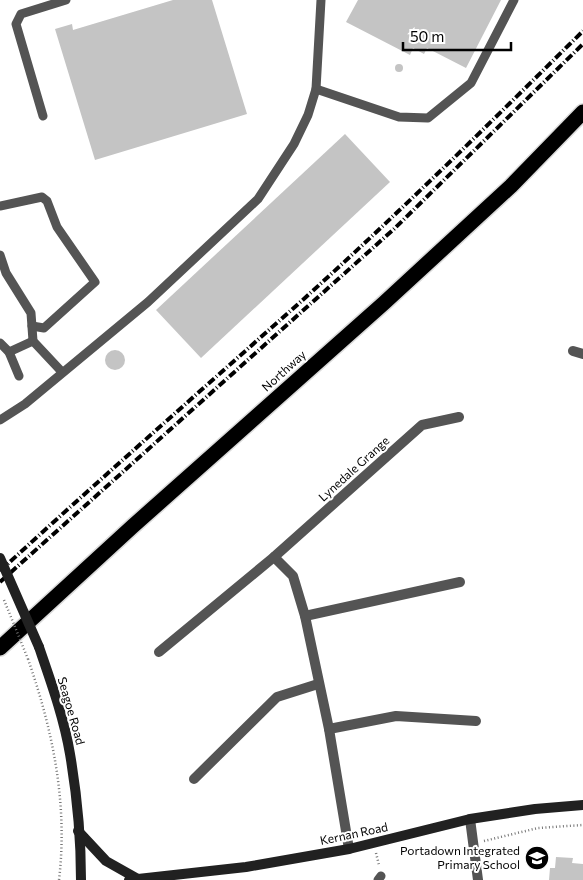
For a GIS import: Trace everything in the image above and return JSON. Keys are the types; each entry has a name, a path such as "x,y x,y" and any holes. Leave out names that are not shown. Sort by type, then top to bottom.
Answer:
{"highway":[{"name":"Northway","path":"0,648 133,526 384,303 511,186 583,112"}],"street":[{"name":"Lynedale Grange","path":"159,652 274,557 422,425 459,417"},
{"path":"274,557 293,576 305,616 329,729 348,849"},
{"name":"Seagoe Road","path":"0,558 39,647 56,698 70,753 81,880"},
{"path":"305,616 460,582"},
{"path":"194,778 278,697 318,684"},
{"path":"329,729 396,716 476,722"},
{"name":"Kernan Road","path":"134,880 246,867 348,849 470,819 535,809 583,805"},
{"path":"470,819 478,880"},
{"path":"78,831 106,861 134,880"},
{"path":"81,880 89,880"}],"lane":[{"path":"43,116 16,24 21,14 34,4 66,0"},
{"path":"0,420 26,404 148,302 258,199 294,144 308,115 316,89 321,0"},
{"path":"316,89 399,117 428,118 471,83 514,0"},
{"path":"0,206 42,197 47,201 57,227 95,282 44,328 32,326"},
{"path":"0,256 6,273 32,313 33,341 62,372"},
{"path":"9,352 33,341"},
{"path":"0,343 9,352 18,376"}],"path":[{"path":"0,592 28,659 52,738 62,800 59,880"},
{"path":"473,844 538,828 583,825"},
{"path":"374,843 379,878"}],"building":[{"path":"173,0 212,0 247,114 95,160 55,29 72,24 73,30"},
{"path":"358,0 501,0 466,68 427,48 424,54 413,48 410,55 346,22"},
{"path":"399,64 403,68 399,72 395,68"},
{"path":"345,134 390,182 201,358 156,310"},
{"path":"115,350 122,353 125,360 122,367 115,370 108,367 105,360 108,353"},
{"path":"556,857 573,858 572,863 583,864 583,880 549,880 550,868 555,868"}],"railway":[{"path":"0,571 377,232 583,31"},
{"path":"0,582 394,229 583,44"}],"place":[{"name":"Portadown Integrated Primary School","path":"537,858"}]}
